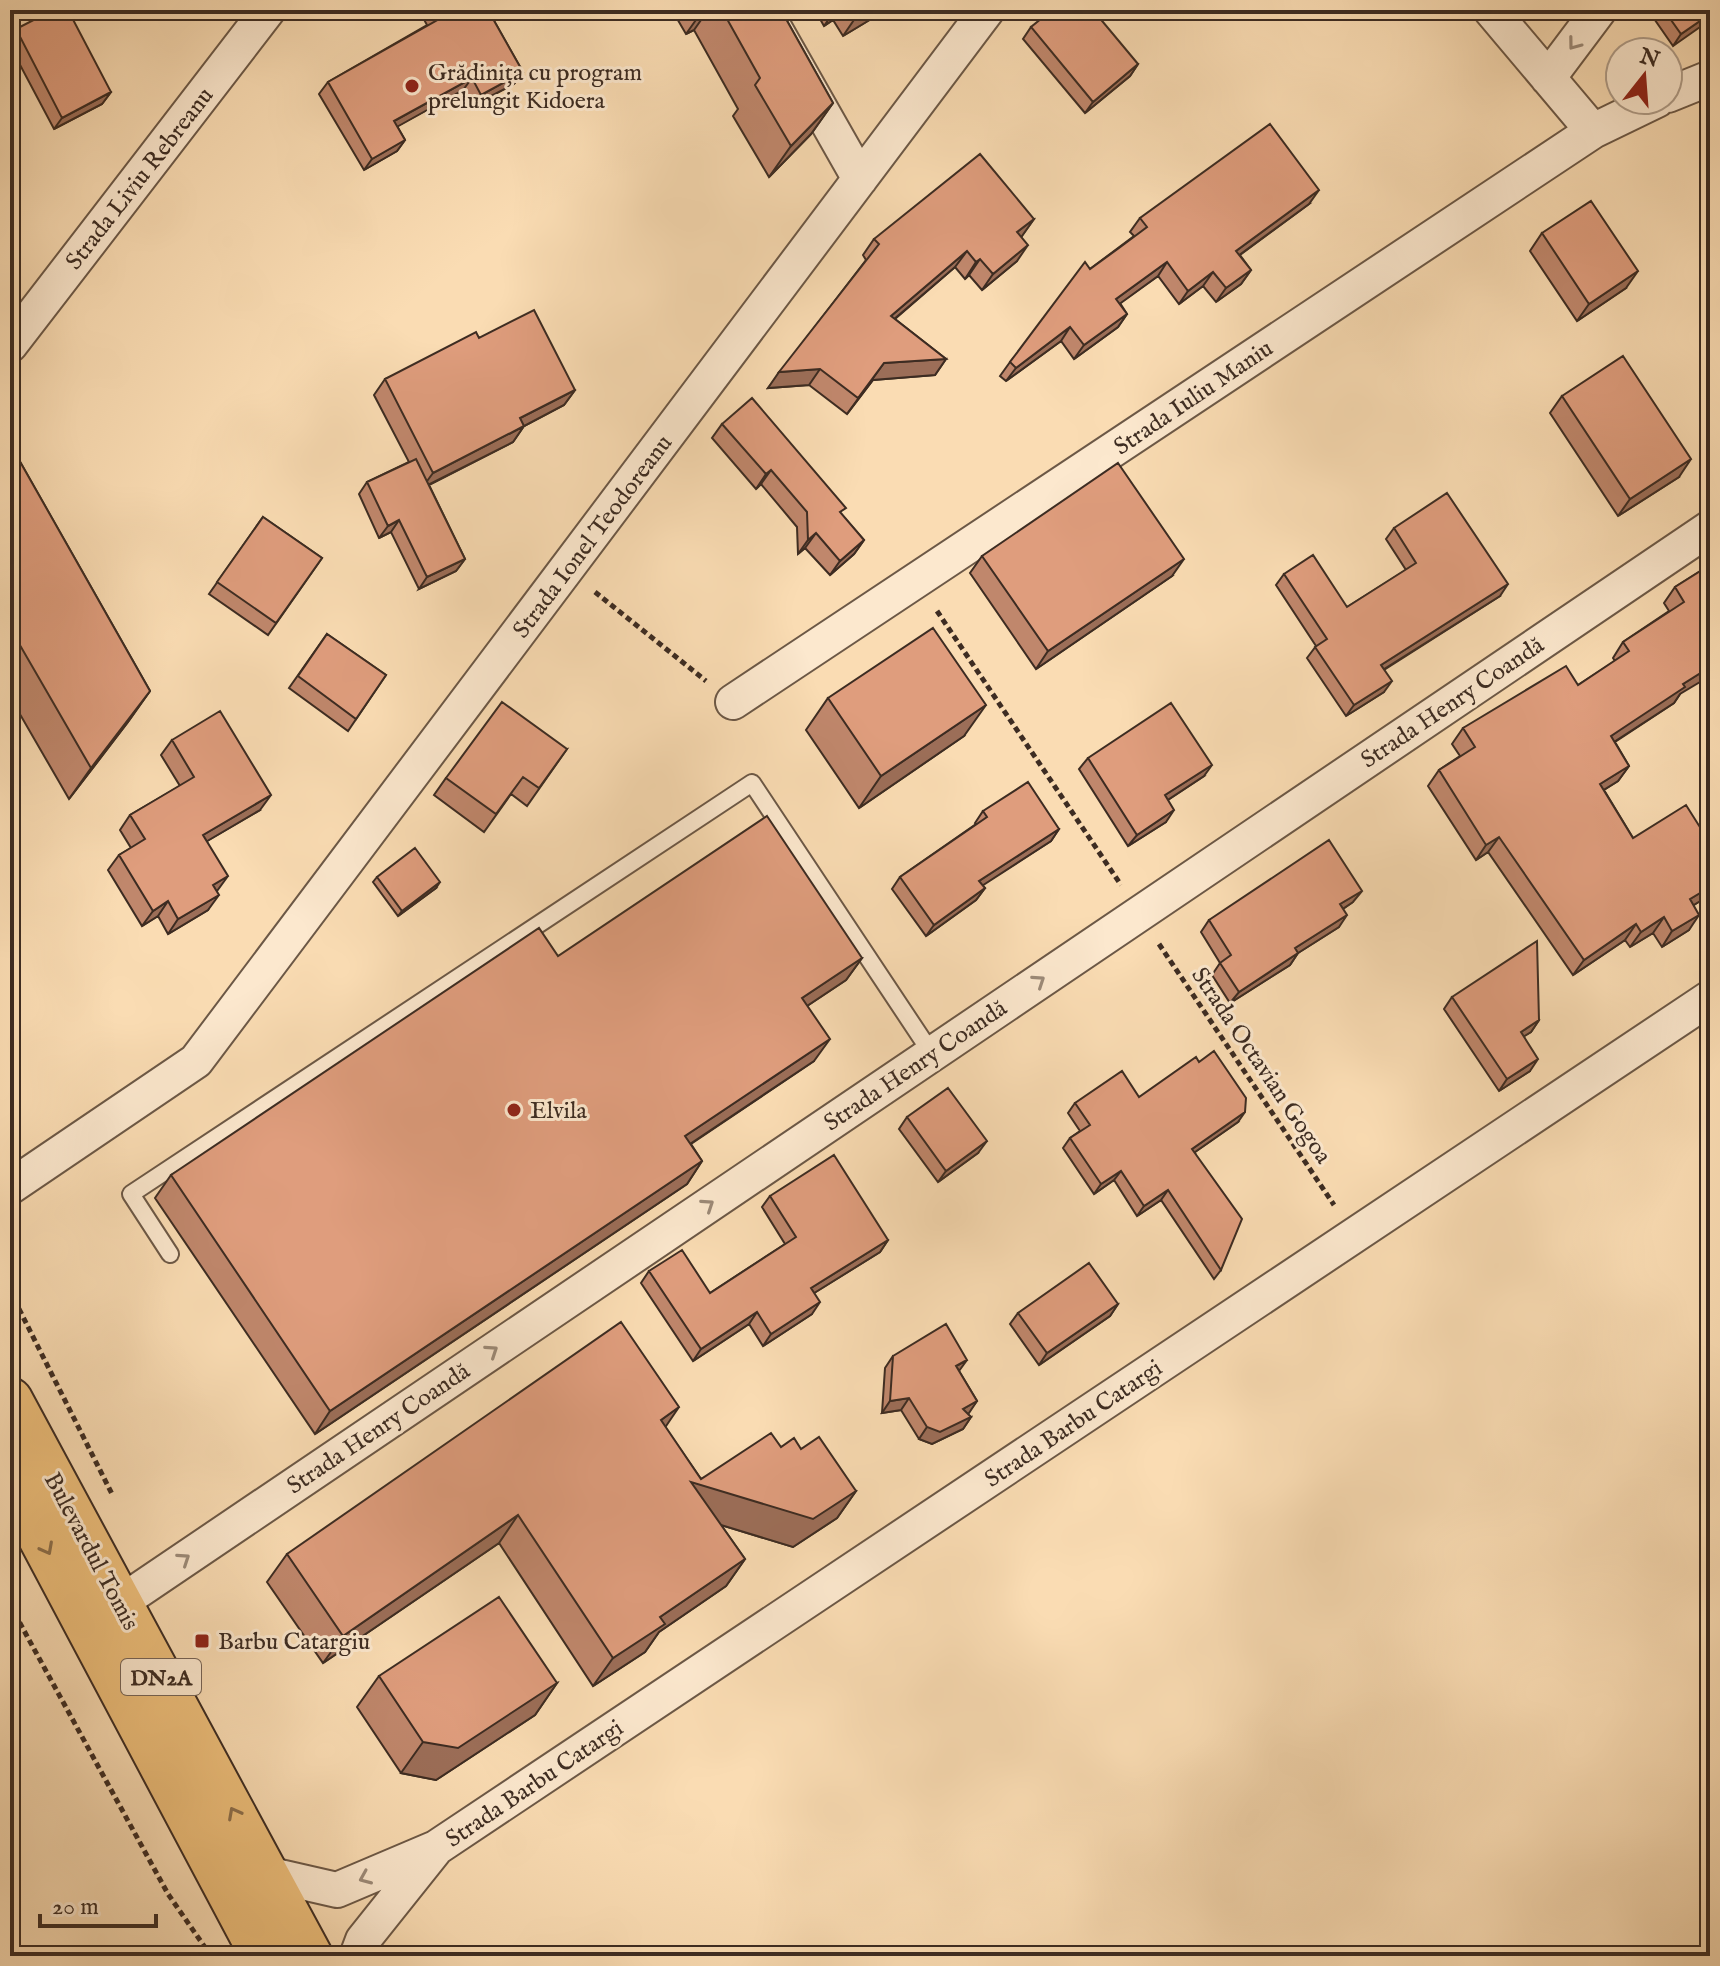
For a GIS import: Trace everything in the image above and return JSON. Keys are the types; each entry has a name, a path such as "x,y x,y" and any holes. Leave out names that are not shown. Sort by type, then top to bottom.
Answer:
{"main road":[{"name":"Bulevardul Tomis","path":"10,1400 310,1956"},
{"name":"Bulevardul Tomis","path":"10,1480 263,1956"}],"street":[{"name":"Strada Liviu Rebreanu","path":"10,345 268,10"},
{"path":"764,10 860,179"},
{"name":"Strada Ionel Teodoreanu","path":"10,1187 196,1061 987,10"},
{"path":"1491,10 1593,131"},
{"path":"1548,78 1599,10"},
{"path":"1684,89 1710,78"},
{"name":"Strada Iuliu Maniu","path":"733,702 1593,131 1624,116"},
{"name":"Strada Henry Coandă","path":"120,1603 1710,528"},
{"name":"Strada Barbu Catargi","path":"267,1874 337,1890 436,1848 1710,998"},
{"name":"Strada Barbu Catargi","path":"357,1956 363,1940 436,1848"}],"lane":[{"path":"170,1254 131,1194 752,783 932,1054"}],"path":[{"path":"566,569 733,702"},
{"name":"Strada Octavian Gogoa","path":"917,580 1354,1236"},
{"path":"10,1605 168,1894 211,1956"}],"building":[{"path":"53,10 68,10 111,92 62,118 16,29"},
{"path":"434,10 488,10 523,72 481,95 472,78 394,121 405,140 372,159 328,82 439,19"},
{"path":"722,10 781,10 833,103 791,146 755,85 760,78"},
{"path":"1052,10 1093,10 1138,64 1093,102 1031,27"},
{"path":"1664,10 1710,10 1710,14 1681,34"},
{"path":"1270,124 1319,190 1236,251 1251,270 1226,288 1213,272 1188,291 1167,262 1116,299 1127,314 1084,345 1070,327 1016,368 1010,362 1085,262 1090,269 1119,248 1147,227 1140,218"},
{"path":"980,154 1034,219 1017,232 1028,245 993,274 980,259 976,262 967,251 891,316 946,359 884,363 858,398 820,369 779,372 879,244 874,239"},
{"path":"1591,201 1638,271 1589,304 1542,233"},
{"path":"534,310 575,390 520,418 524,426 433,473 385,379 476,332 479,338"},
{"path":"1623,356 1691,459 1630,499 1562,396"},
{"path":"752,398 846,508 840,512 864,540 840,561 816,533 808,540 807,512 771,470 766,474 722,424"},
{"path":"10,444 150,691 91,768 10,628"},
{"path":"416,459 465,559 427,577 399,520 388,526 367,482"},
{"path":"1118,463 1184,559 1048,651 982,556"},
{"path":"1447,493 1508,584 1381,665 1392,681 1354,705 1315,647 1327,639 1284,574 1313,555 1347,607 1416,563 1394,528"},
{"path":"263,517 322,558 276,623 217,582"},
{"path":"1710,565 1710,667 1611,736 1629,766 1600,784 1633,838 1686,805 1710,843 1710,887 1690,899 1699,915 1672,931 1664,917 1641,932 1636,924 1584,960 1499,837 1486,845 1439,770 1475,747 1463,728 1566,666 1578,685 1629,651 1623,642 1684,602 1675,587"},
{"path":"933,628 986,705 881,776 828,698"},
{"path":"327,634 386,675 356,719 298,676"},
{"path":"502,702 567,749 539,788 523,777 496,814 446,778"},
{"path":"1171,703 1212,765 1165,795 1174,810 1137,835 1088,758"},
{"path":"220,711 271,795 203,835 228,876 213,885 219,895 178,919 168,901 153,911 119,855 145,839 130,815 194,777 172,740"},
{"path":"1028,782 1059,829 979,881 985,888 934,925 900,877 987,817 983,811"},
{"name":"Elvila","path":"767,816 862,958 802,998 830,1039 685,1136 702,1161 330,1411 171,1175 539,928 558,956"},
{"path":"1329,840 1362,891 1340,904 1347,915 1295,948 1298,953 1239,992 1220,963 1231,955 1209,920"},
{"path":"415,848 440,882 402,911 377,877"},
{"path":"1537,941 1539,1020 1521,1032 1538,1059 1507,1079 1452,997"},
{"path":"1214,1051 1246,1098 1245,1112 1192,1149 1242,1219 1221,1270 1168,1190 1144,1206 1121,1171 1101,1184 1070,1138 1090,1125 1075,1103 1122,1071 1139,1097 1196,1057 1199,1062"},
{"path":"948,1088 987,1141 946,1171 907,1117"},
{"path":"834,1155 888,1240 811,1288 820,1302 771,1334 757,1312 701,1349 649,1271 682,1250 710,1293 796,1237 770,1196"},
{"path":"1089,1263 1118,1304 1047,1353 1018,1313"},
{"path":"621,1322 679,1407 661,1420 701,1479 771,1433 781,1447 794,1438 801,1449 819,1437 856,1491 813,1519 691,1482 745,1559 660,1617 665,1624 613,1658 518,1515 343,1636 287,1554"},
{"path":"946,1324 967,1360 956,1366 977,1401 963,1409 971,1417 940,1432 927,1427 909,1398 890,1401 893,1356"},
{"path":"499,1597 557,1683 458,1748 423,1742 379,1676"}],"place":[{"name":"Grădinița cu program prelungit Kidoera","path":"412,86"},
{"name":"Elvila","path":"514,1110"},
{"name":"Barbu Catargiu","path":"202,1641"}]}
